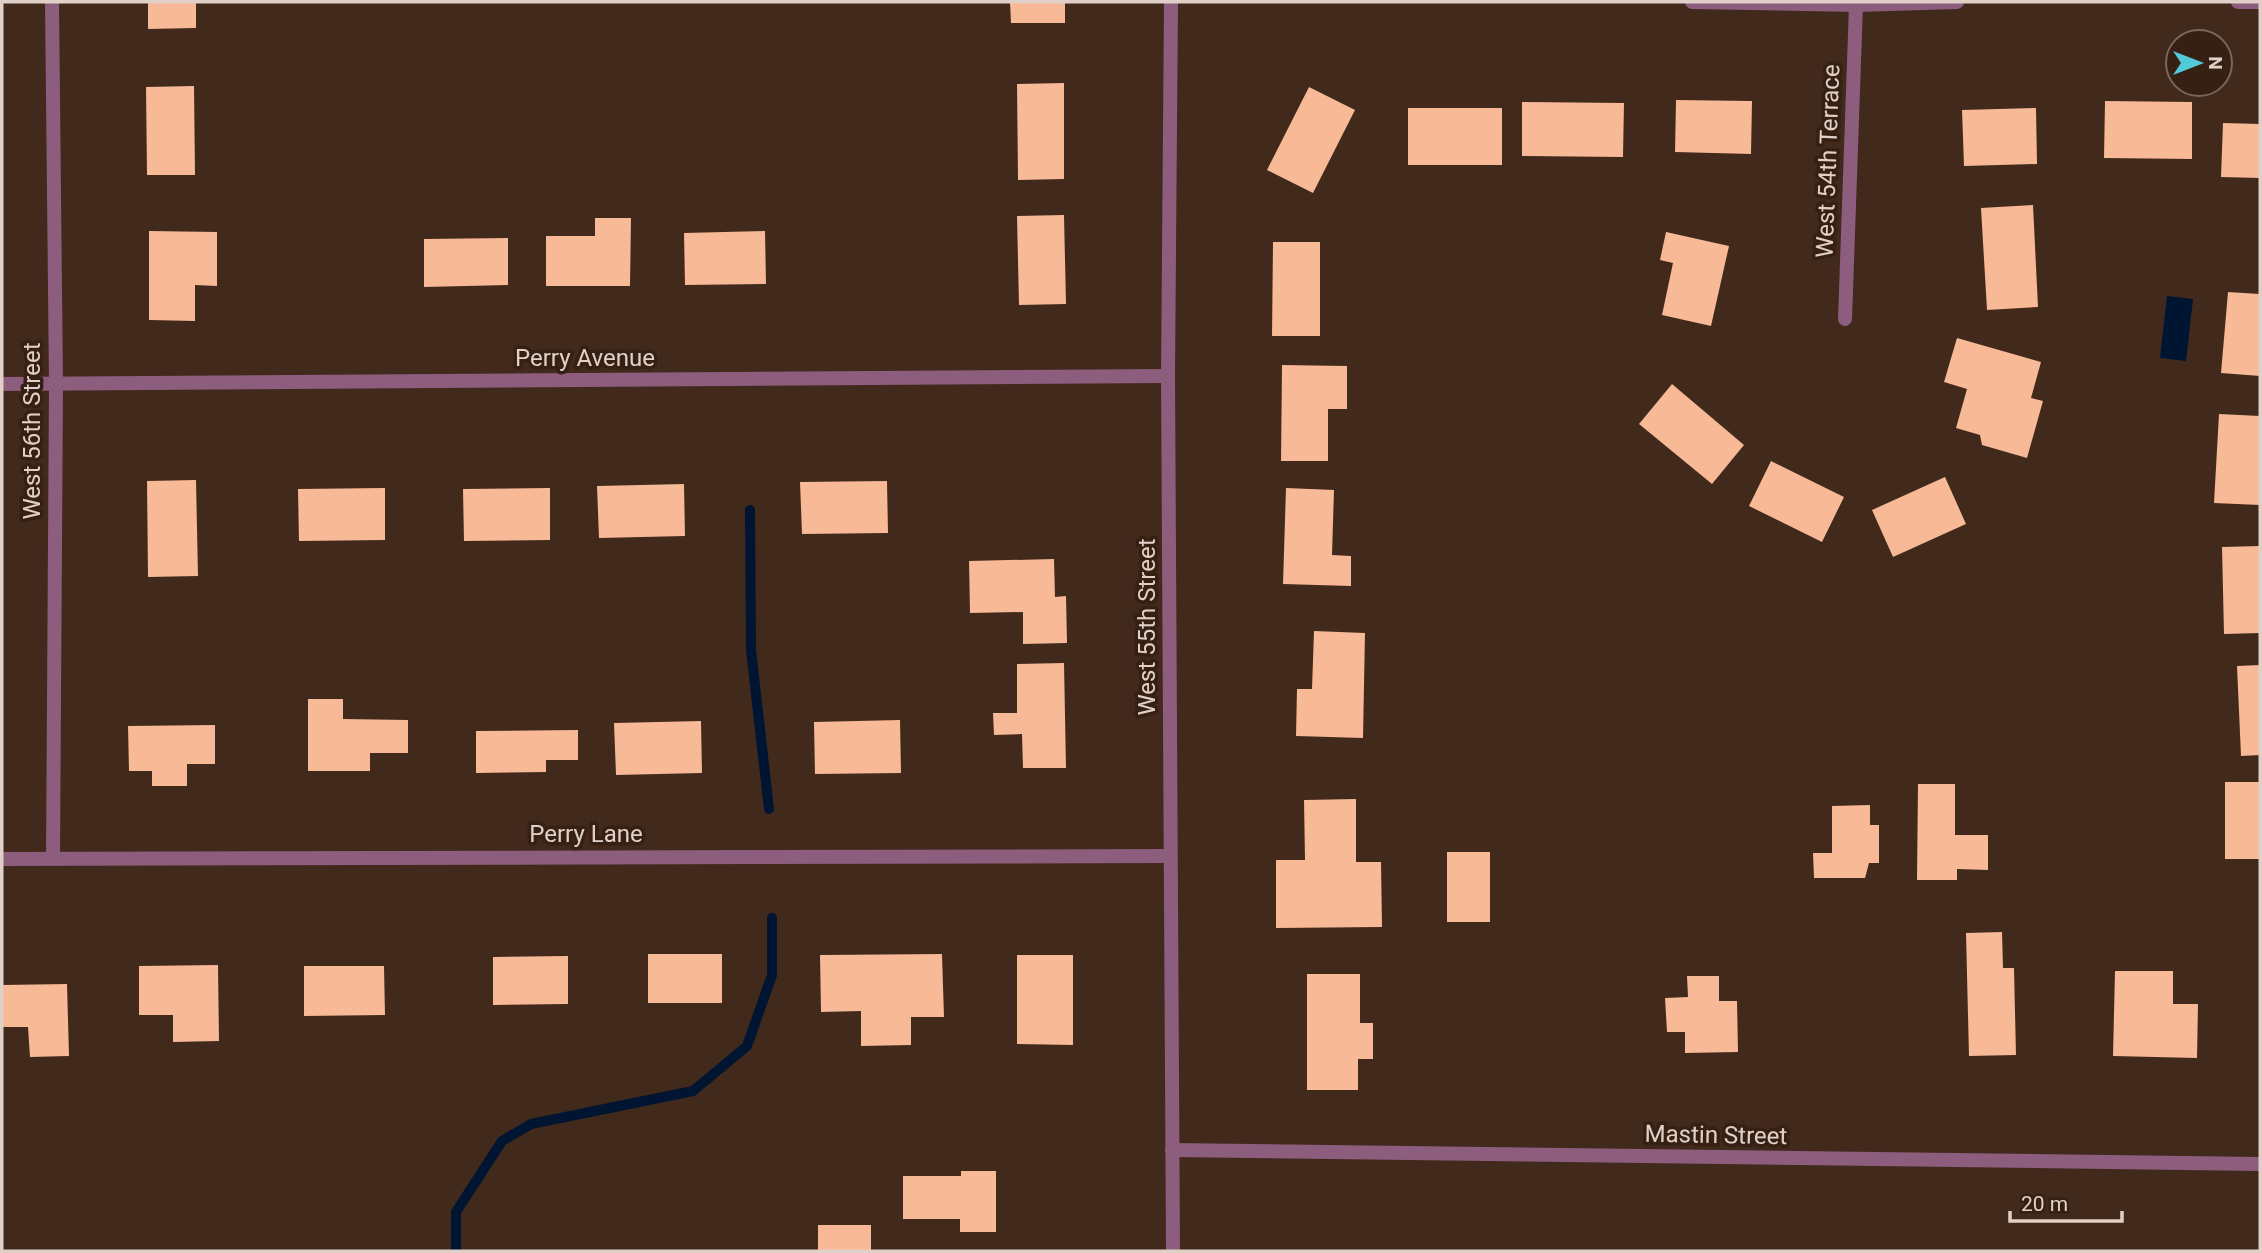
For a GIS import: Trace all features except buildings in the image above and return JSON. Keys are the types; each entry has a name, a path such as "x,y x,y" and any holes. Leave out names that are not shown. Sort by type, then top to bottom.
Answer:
{"street":[{"name":"West 56th Street","path":"52,2 56,384 53,859"},
{"name":"West 55th Street","path":"1171,2 1168,376 1173,1251"},
{"path":"1692,2 1856,5 1957,2"},
{"path":"2238,2 2260,2"},
{"name":"West 54th Terrace","path":"1845,319 1856,5"},
{"name":"Perry Avenue","path":"2,384 1168,376"},
{"name":"Perry Lane","path":"2,859 1170,856"},
{"name":"Mastin Street","path":"1172,1150 2260,1164"}],"water":[{"path":"2167,296 2193,299 2186,361 2160,358"}],"waterway":[{"path":"750,510 751,650 769,809"},
{"path":"456,1251 456,1212 502,1141 531,1124 693,1091 747,1046 772,975 772,918"}]}
